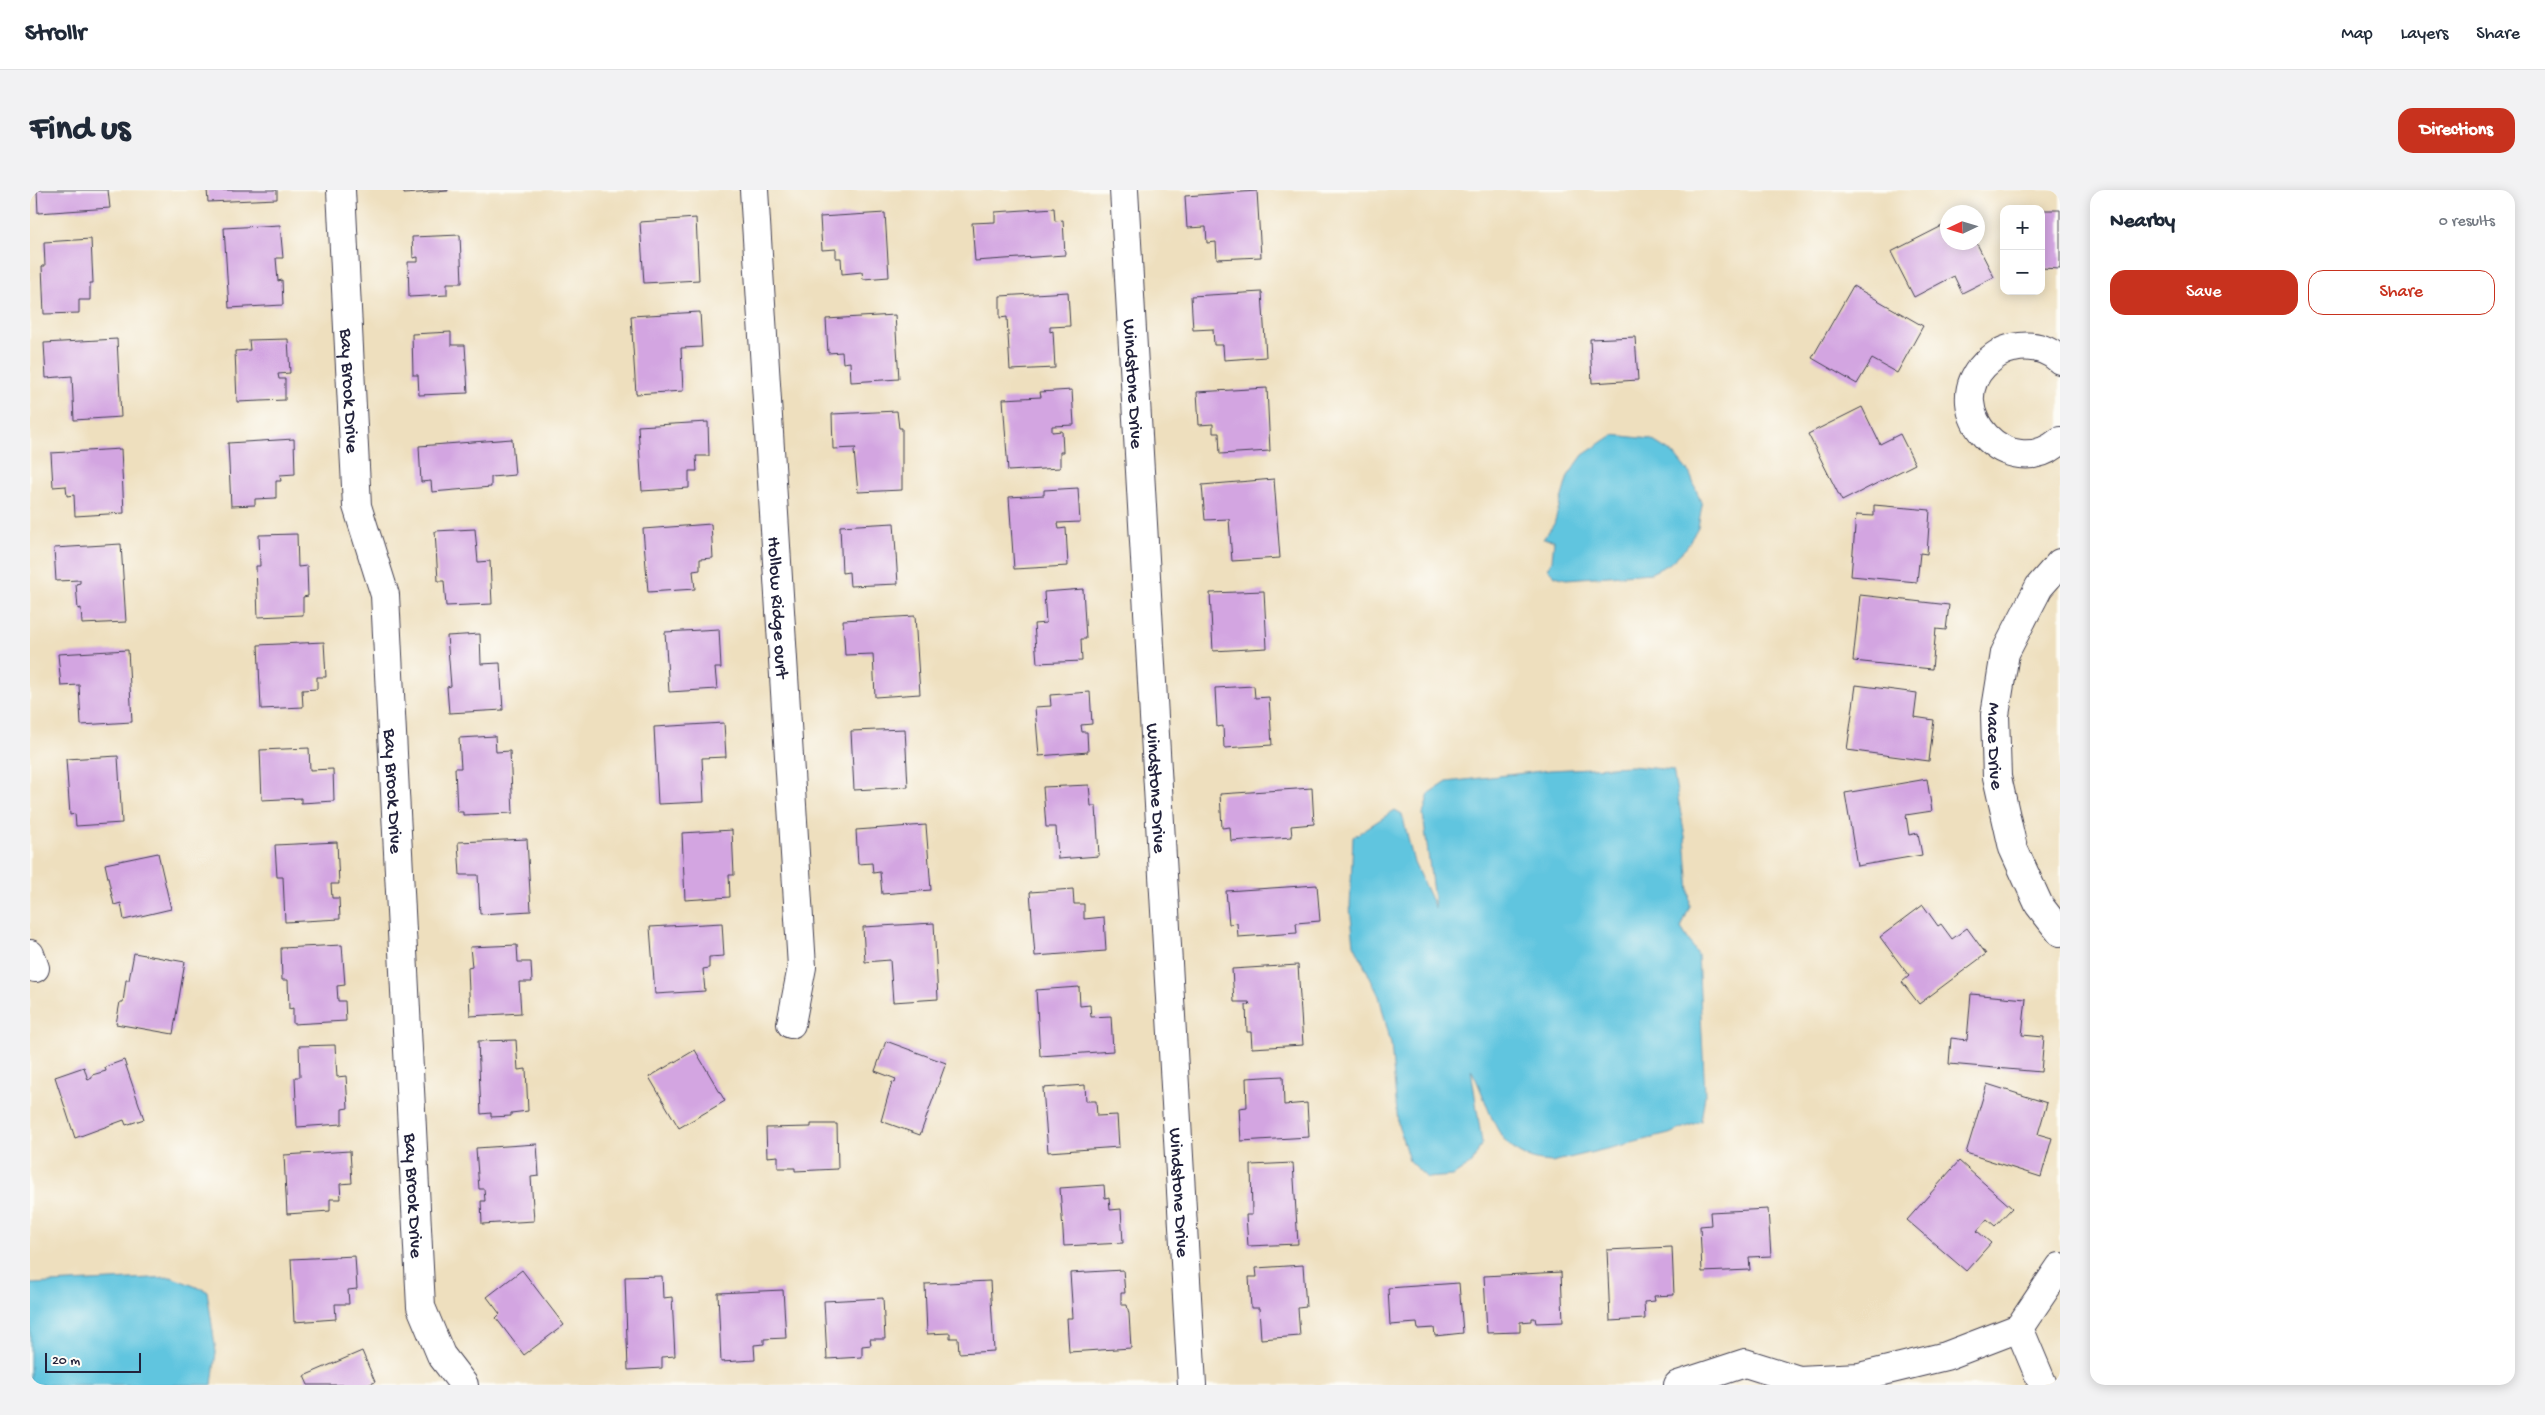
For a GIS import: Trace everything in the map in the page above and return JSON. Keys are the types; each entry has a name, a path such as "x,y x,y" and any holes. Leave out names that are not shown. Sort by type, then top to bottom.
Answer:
{"street":[{"name":"Bay Brook Drive","path":"341,190 357,506 385,595 421,1307 441,1355 464,1385"},
{"name":"Hollow Ridge ourt","path":"754,190 802,967 792,1024"},
{"name":"Windstone Drive","path":"1124,190 1192,1385"},
{"path":"2060,360 2053,354 2038,348 2022,346 2006,349 1992,357 1981,369 1973,383 1971,399 1973,416 1980,430 1991,443 2005,451 2021,455 2038,453 2053,447 2060,441"},
{"name":"Mace Drive","path":"2060,563 2039,587 2005,653 1996,714 1997,777 2013,848 2039,906 2060,932"},
{"path":"1678,1385 1745,1363 1799,1380 1859,1377 1946,1356 2019,1328 2060,1267"},
{"path":"2019,1328 2043,1385"}],"water":[{"path":"1613,435 1650,439 1674,454 1690,474 1702,505 1698,527 1686,548 1669,564 1651,573 1566,579 1555,576 1548,569 1552,560 1554,540 1543,539 1554,524 1568,476 1583,455"},
{"path":"1631,766 1673,770 1685,836 1690,906 1681,928 1698,955 1705,1095 1701,1121 1669,1134 1552,1162 1533,1159 1518,1152 1507,1143 1498,1130 1471,1069 1482,1143 1472,1163 1453,1176 1427,1178 1409,1161 1398,1124 1391,1044 1379,996 1354,944 1350,908 1353,837 1395,810 1402,814 1414,863 1435,908 1423,814 1429,794 1447,782 1550,770"},
{"path":"171,1277 207,1291 216,1352 212,1385 30,1385 30,1284"}],"building":[{"path":"37,190 108,190 110,208 38,213"},
{"path":"207,190 277,190 277,199 208,202"},
{"path":"404,190 448,190 448,191 404,194"},
{"path":"1257,191 1261,257 1217,259 1216,242 1207,243 1206,227 1187,228 1185,196"},
{"path":"1054,208 1055,221 1063,220 1065,255 975,261 972,223 995,222 995,212"},
{"path":"2045,210 2060,210 2060,269 2045,268"},
{"path":"885,213 889,277 863,279 862,272 842,274 841,258 836,258 836,249 822,250 820,217"},
{"path":"696,218 699,280 644,283 640,222"},
{"path":"280,225 283,258 276,258 278,281 282,280 283,305 229,308 224,228"},
{"path":"1940,227 1940,250 1980,250 1994,277 1962,293 1954,276 1914,297 1891,252"},
{"path":"460,235 462,283 447,283 447,295 409,297 408,262 418,262 418,257 413,258 412,237"},
{"path":"91,239 93,283 90,283 90,300 79,300 79,313 44,314 42,266 45,266 44,242"},
{"path":"1853,286 1923,326 1897,373 1872,359 1857,384 1812,358"},
{"path":"1068,292 1070,326 1050,327 1050,332 1053,331 1055,368 1010,370 1007,317 1000,318 1000,296"},
{"path":"1262,292 1266,357 1224,360 1223,345 1214,345 1213,329 1193,330 1191,296"},
{"path":"700,312 702,347 681,348 683,391 636,394 631,316"},
{"path":"895,315 899,379 851,382 850,362 843,363 842,352 828,353 826,319"},
{"path":"451,332 451,345 465,345 468,393 419,395 418,375 413,375 412,334"},
{"path":"1635,337 1638,380 1592,383 1590,339"},
{"path":"117,339 121,417 74,420 72,376 46,378 44,343"},
{"path":"288,339 290,373 278,374 279,379 285,379 285,400 237,402 235,351 250,350 249,340"},
{"path":"1267,388 1270,451 1220,454 1219,433 1213,433 1213,424 1199,425 1197,392"},
{"path":"1072,390 1074,425 1052,426 1052,432 1062,431 1063,452 1060,452 1060,468 1008,471 1003,399 1041,397 1040,392"},
{"path":"1862,407 1880,444 1900,434 1915,464 1842,501 1808,434"},
{"path":"897,411 899,428 902,428 902,490 858,492 854,451 856,448 833,449 832,414"},
{"path":"708,422 709,456 696,456 697,471 689,471 689,488 642,491 638,426"},
{"path":"294,439 295,474 280,475 281,481 276,481 276,498 255,499 255,505 231,506 228,443"},
{"path":"512,439 515,475 491,477 491,487 432,492 431,481 421,482 419,446"},
{"path":"121,449 124,513 75,516 74,495 67,496 66,486 53,487 51,453"},
{"path":"1274,479 1280,558 1232,561 1229,519 1205,520 1202,485"},
{"path":"1078,488 1080,522 1058,523 1059,529 1066,528 1068,566 1014,569 1009,497 1044,495 1044,490"},
{"path":"1874,505 1930,510 1927,554 1920,553 1917,582 1851,576 1856,515 1874,516"},
{"path":"894,523 898,584 850,586 849,572 842,573 840,526"},
{"path":"711,524 713,558 700,559 700,570 693,571 695,589 648,592 643,529"},
{"path":"475,529 478,562 490,561 492,604 446,606 444,581 438,581 435,531"},
{"path":"297,534 298,567 307,566 308,596 303,597 303,615 258,617 256,566 260,566 259,535"},
{"path":"121,544 126,622 82,624 81,608 78,609 76,584 80,583 80,580 56,581 54,548"},
{"path":"1083,589 1086,639 1081,639 1082,661 1037,663 1034,624 1046,623 1044,592"},
{"path":"1264,591 1267,648 1213,651 1210,593"},
{"path":"1860,595 1949,605 1946,630 1936,629 1932,669 1853,661"},
{"path":"915,616 920,694 875,697 873,654 845,655 843,620"},
{"path":"719,629 721,668 715,668 717,689 669,692 665,632"},
{"path":"480,634 481,664 500,663 503,710 449,713 447,687 451,686 447,636"},
{"path":"324,642 326,677 317,677 317,689 302,690 303,707 261,709 258,645"},
{"path":"128,650 132,722 81,725 79,685 61,686 58,654"},
{"path":"1856,685 1917,693 1914,717 1934,720 1929,761 1847,750"},
{"path":"1254,686 1255,698 1269,697 1272,745 1224,748 1223,726 1217,727 1215,688"},
{"path":"1090,692 1092,724 1081,725 1082,732 1087,732 1088,752 1039,756 1035,707 1051,706 1050,695"},
{"path":"724,723 726,757 702,758 704,802 658,804 654,727"},
{"path":"905,729 908,787 854,790 851,731"},
{"path":"495,736 496,752 510,751 513,813 463,815 463,812 457,812 455,768 461,768 459,738"},
{"path":"309,748 310,770 333,769 334,801 301,803 301,798 262,800 260,750"},
{"path":"118,756 122,823 76,826 75,814 70,815 66,759"},
{"path":"1927,779 1932,811 1906,815 1909,835 1918,833 1922,855 1857,866 1845,793"},
{"path":"1089,785 1091,806 1096,806 1099,856 1058,859 1056,827 1046,827 1043,787"},
{"path":"1312,788 1314,824 1291,826 1292,837 1231,841 1230,827 1222,828 1220,794"},
{"path":"926,825 931,890 882,894 880,872 873,873 872,863 858,864 856,830"},
{"path":"732,830 734,875 729,875 730,897 685,900 682,833"},
{"path":"527,839 531,911 480,914 478,875 460,875 458,842"},
{"path":"337,842 339,884 331,884 332,898 339,898 340,919 285,922 283,877 277,877 275,845"},
{"path":"158,853 171,909 124,920 121,903 114,905 105,864"},
{"path":"1317,885 1320,921 1296,923 1297,933 1238,937 1237,923 1229,924 1226,891"},
{"path":"1073,889 1074,904 1084,904 1084,919 1104,917 1106,951 1035,956 1030,892"},
{"path":"1923,905 1938,926 1941,924 1952,939 1967,928 1986,954 1919,1004 1902,982 1909,976 1880,937"},
{"path":"722,923 724,956 709,957 709,968 703,969 705,991 655,994 650,927"},
{"path":"934,923 938,999 893,1002 890,960 865,962 863,927"},
{"path":"342,945 345,985 337,986 338,1001 345,1001 346,1021 293,1024 293,1008 289,1009 288,980 282,980 281,948"},
{"path":"517,945 518,962 531,962 532,982 519,982 521,1013 470,1016 468,968 472,967 470,947"},
{"path":"134,953 185,962 173,1034 116,1024 120,1002 123,1002 126,980 129,980"},
{"path":"1298,965 1303,1045 1252,1048 1251,1032 1247,1032 1246,1005 1250,1005 1249,1002 1234,1002 1232,969"},
{"path":"1079,987 1080,1006 1090,1005 1091,1017 1111,1016 1113,1051 1040,1056 1036,990"},
{"path":"1971,994 2026,999 2022,1035 2044,1037 2041,1072 1949,1064 1951,1038 1967,1040"},
{"path":"516,1040 518,1070 526,1069 528,1111 511,1113 511,1116 491,1117 491,1113 481,1114 478,1041"},
{"path":"886,1041 946,1063 920,1135 881,1121 892,1082 895,1083 896,1079 875,1071"},
{"path":"335,1045 337,1077 346,1076 348,1108 342,1109 342,1124 297,1127 295,1077 300,1077 299,1046"},
{"path":"695,1050 725,1101 679,1128 649,1077"},
{"path":"124,1060 144,1119 126,1125 124,1120 75,1138 55,1077 84,1067 88,1080 92,1078 92,1075 106,1071 105,1067"},
{"path":"1283,1076 1284,1105 1307,1103 1309,1137 1241,1141 1239,1108 1247,1107 1246,1078"},
{"path":"1987,1084 2047,1103 2038,1134 2052,1138 2041,1177 1966,1153"},
{"path":"1085,1085 1086,1101 1096,1101 1097,1116 1117,1115 1119,1147 1048,1152 1043,1088"},
{"path":"811,1124 837,1124 838,1169 795,1171 795,1168 778,1168 778,1156 767,1157 766,1128 811,1127"},
{"path":"537,1144 539,1176 531,1177 534,1221 482,1224 481,1201 485,1201 484,1189 479,1189 476,1148"},
{"path":"350,1151 352,1183 340,1184 341,1199 330,1199 330,1211 287,1214 284,1155"},
{"path":"1959,1161 2012,1208 1995,1226 1987,1219 1977,1231 1991,1243 1966,1271 1907,1220"},
{"path":"1293,1163 1298,1244 1248,1246 1246,1215 1252,1215 1251,1165"},
{"path":"1104,1185 1105,1198 1109,1197 1110,1210 1121,1209 1123,1243 1064,1246 1060,1188"},
{"path":"1768,1209 1771,1256 1749,1257 1750,1270 1702,1272 1700,1226 1711,1225 1710,1212"},
{"path":"1672,1247 1674,1295 1654,1296 1655,1301 1644,1302 1645,1319 1610,1321 1607,1250"},
{"path":"355,1256 357,1289 348,1290 349,1304 335,1304 336,1319 294,1322 291,1259"},
{"path":"1303,1265 1306,1307 1298,1308 1300,1336 1261,1339 1259,1308 1251,1308 1249,1277 1257,1277 1256,1268"},
{"path":"522,1270 564,1325 524,1355 496,1318 500,1314 487,1297"},
{"path":"1123,1270 1125,1293 1121,1293 1121,1305 1127,1305 1131,1348 1069,1352 1067,1318 1073,1318 1070,1273"},
{"path":"1561,1272 1563,1322 1536,1323 1535,1318 1532,1318 1532,1321 1520,1322 1520,1332 1487,1333 1484,1276"},
{"path":"662,1276 663,1298 672,1297 675,1356 662,1357 662,1368 628,1370 625,1277"},
{"path":"990,1281 994,1351 959,1353 958,1338 950,1338 950,1333 927,1334 925,1284"},
{"path":"1459,1283 1463,1333 1435,1336 1434,1328 1418,1329 1417,1323 1390,1325 1388,1288"},
{"path":"783,1290 786,1338 764,1339 764,1344 754,1345 755,1360 721,1362 718,1293"},
{"path":"883,1298 885,1339 870,1339 871,1345 862,1346 862,1357 827,1359 824,1301"},
{"path":"362,1351 375,1382 368,1385 308,1385 304,1376"}]}
